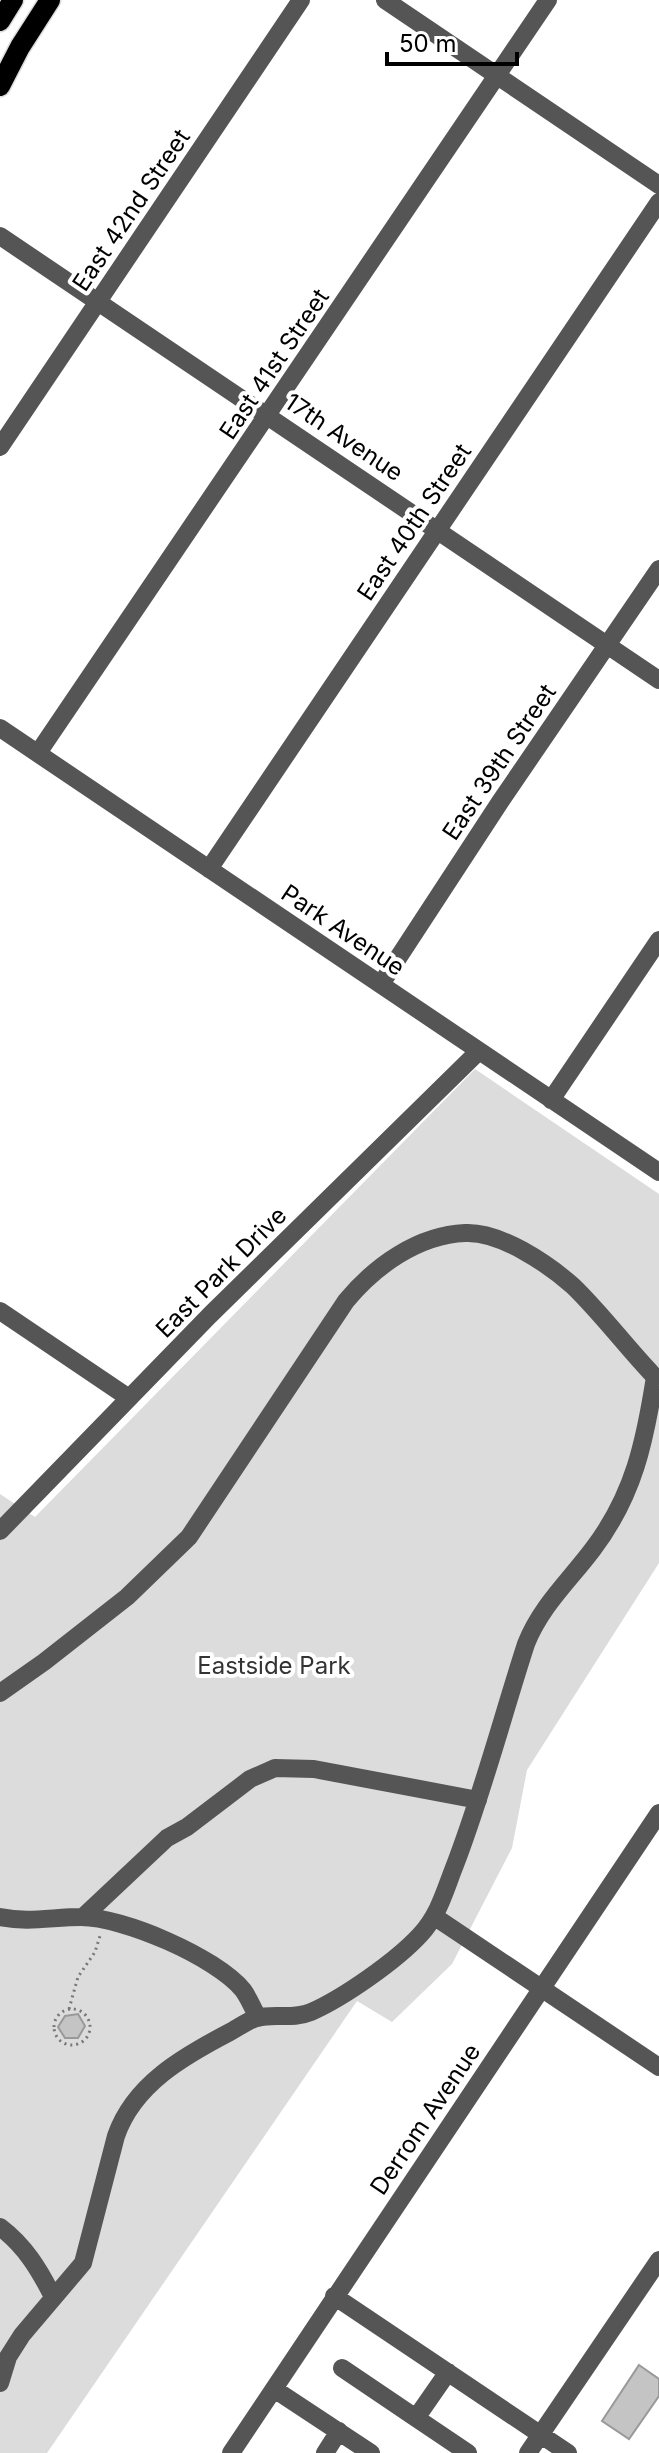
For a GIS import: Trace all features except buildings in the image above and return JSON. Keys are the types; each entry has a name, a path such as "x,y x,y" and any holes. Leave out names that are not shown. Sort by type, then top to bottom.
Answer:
{"main road":[{"path":"0,21 13,0"},
{"path":"0,86 50,0"}],"street":[{"name":"East 42nd Street","path":"0,447 301,0"},
{"path":"385,0 659,185"},
{"name":"East 41st Street","path":"38,753 548,0"},
{"name":"East 40th Street","path":"209,869 659,202"},
{"name":"17th Avenue","path":"0,236 659,680"},
{"name":"East 39th Street","path":"381,984 659,569"},
{"name":"Park Avenue","path":"0,728 659,1172"},
{"path":"551,1100 659,940"},
{"name":"East Park Drive","path":"0,1531 129,1398 479,1051"},
{"path":"0,1693 127,1597 189,1537 337,1313 364,1280 382,1265 435,1238 467,1233 500,1241 541,1260 574,1287 657,1376 636,1471 594,1547 536,1619 478,1800 435,1917 403,1951 362,1981 311,2012 289,2018 258,2017 196,2049 165,2071 138,2098 116,2136 83,2263 22,2335 8,2357 0,2383"},
{"path":"0,1311 129,1398"},
{"path":"83,1917 167,1838 187,1827 250,1779 275,1768 314,1769 478,1800"},
{"name":"Derrom Avenue","path":"231,2453 659,1813"},
{"path":"0,1917 28,1921 83,1917 180,1945 242,1989 258,2017"},
{"path":"435,1917 659,2067"},
{"path":"0,2227 32,2259 53,2297"},
{"path":"528,2453 659,2260"},
{"path":"334,2296 568,2453"},
{"path":"342,2368 468,2453"},
{"path":"416,2418 448,2372"},
{"path":"274,2389 371,2453"},
{"path":"325,2453 339,2431"}],"path":[{"path":"69,2009 80,2011 90,2024 88,2035 74,2045 58,2038 54,2026 58,2015 69,2009 78,1977 95,1952 106,1922"}],"green space":[{"name":"Eastside Park","path":"475,1069 659,1194 659,1563 527,1770 512,1848 452,1964 392,2022 357,2001 47,2453 0,2453 0,1494 35,1517"}]}
